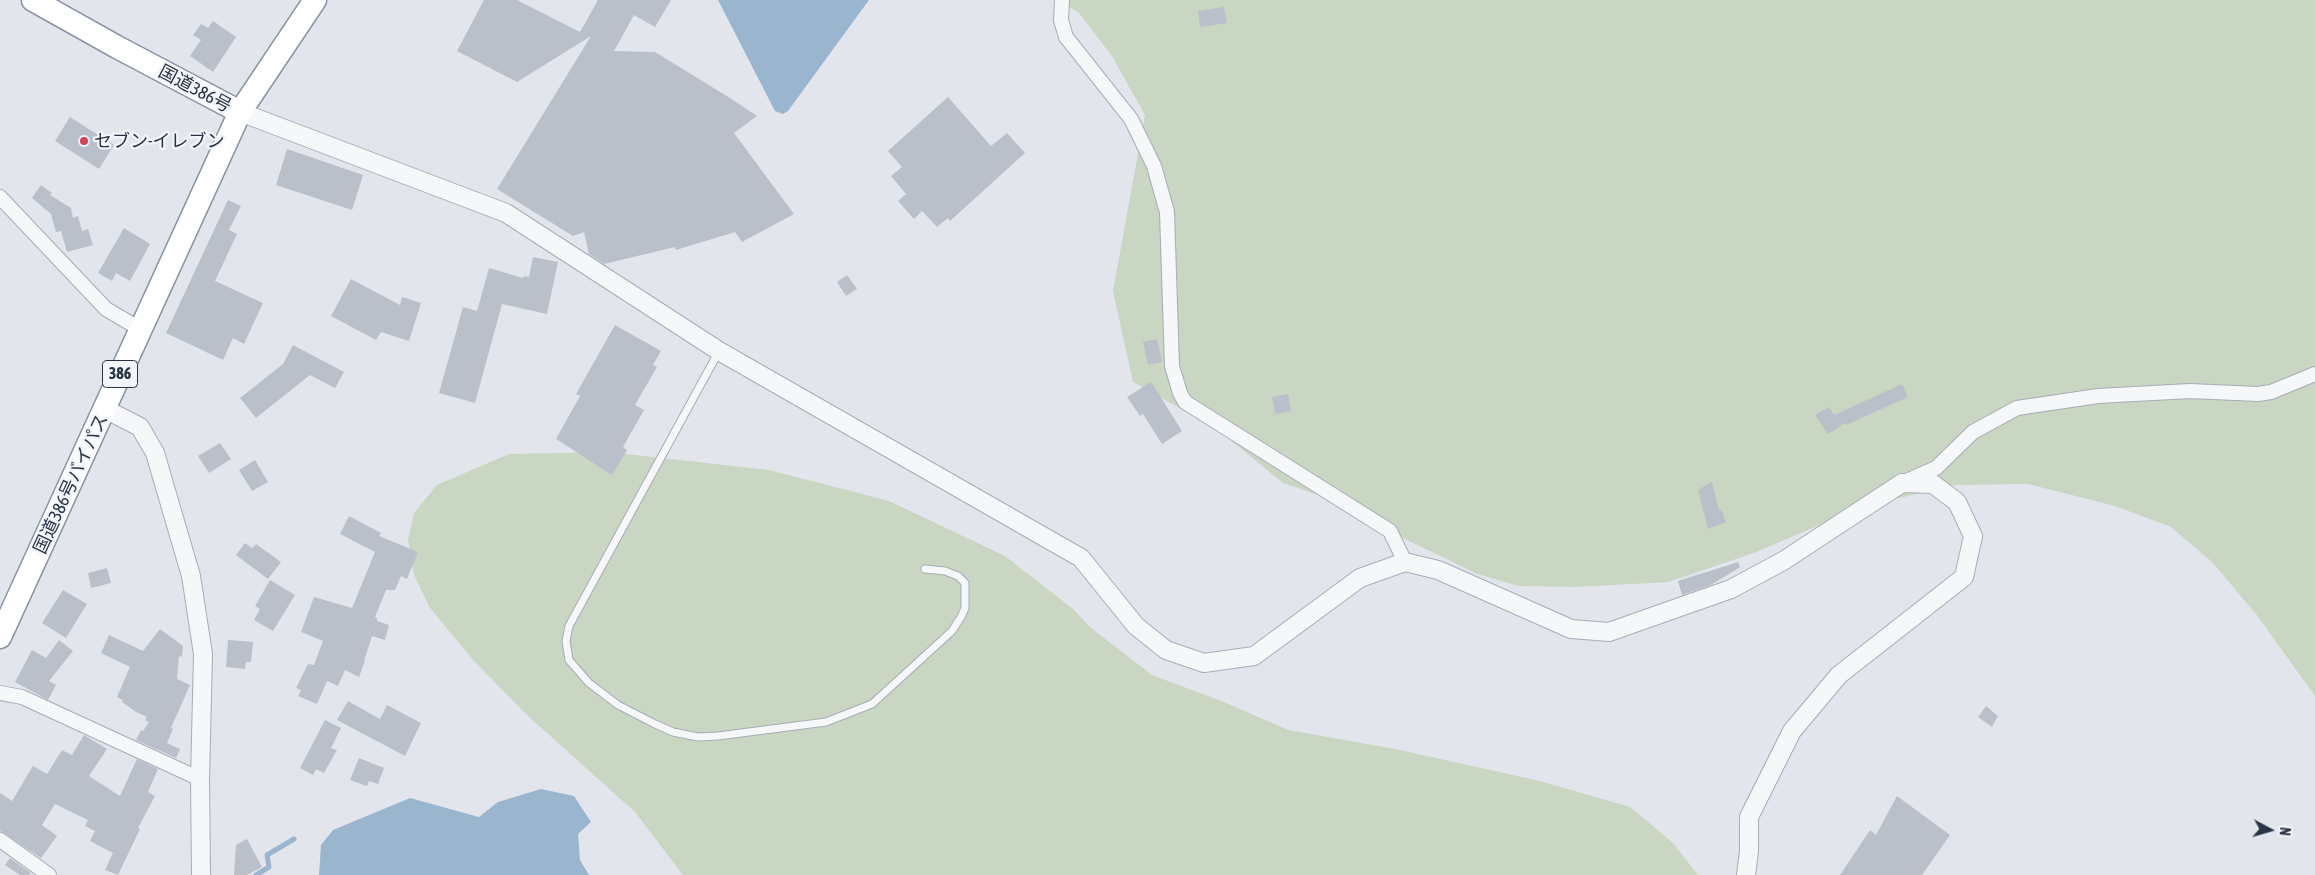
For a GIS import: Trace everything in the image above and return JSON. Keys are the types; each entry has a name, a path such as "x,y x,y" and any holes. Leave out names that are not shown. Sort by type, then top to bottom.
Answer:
{"highway":[{"name":"国道386号","path":"33,0 117,48 240,112 315,0"},
{"name":"国道386号バイパス","path":"0,637 240,112"}],"street":[{"path":"1062,0 1060,20 1066,37 1131,119 1154,166 1167,212 1172,366 1180,393 1185,402 1390,531 1405,562"},
{"path":"240,112 506,213 719,351 1081,558 1136,626 1166,650 1204,663 1254,656 1360,578 1405,562 1438,570 1571,629 1609,632 1731,589 1783,561 1902,483 1936,468 1973,432 2017,408 2098,396 2190,392 2258,394 2271,392 2315,374"},
{"path":"0,198 106,309 140,329"},
{"path":"105,409 140,427 156,453 191,576 203,654 200,779 201,875"},
{"path":"1746,875 1749,851 1749,817 1792,731 1838,675 1964,577 1973,536 1957,502 1933,484 1902,483"},
{"path":"0,693 22,697 200,779"},
{"path":"0,840 49,875"}],"lane":[{"path":"719,351 569,626 566,641 569,660 589,683 618,705 673,732 698,736 718,736 826,722 872,704 952,630 961,617 966,608 965,583 958,576 945,571 924,568"}],"green space":[{"path":"1059,0 2315,0 2315,696 2256,614 2212,562 2171,527 2115,506 2028,484 1954,485 1862,507 1754,553 1668,582 1577,587 1518,586 1475,573 1399,536 1347,505 1283,483 1217,429 1133,382 1113,291 1145,115 1112,56 1079,13"},
{"path":"608,452 769,470 889,501 1005,556 1073,609 1091,628 1152,675 1224,702 1288,730 1395,749 1540,781 1630,807 1673,843 1698,875 683,875 635,812 527,715 474,661 430,608 414,575 408,540 414,513 437,485 509,454"}],"water":[{"path":"718,0 869,0 788,111 783,114 775,111"},
{"path":"541,789 574,796 591,822 578,834 580,860 589,875 319,875 321,845 333,830 410,798 479,817 498,802"}],"building":[{"path":"484,0 517,0 580,32 598,0 671,0 655,27 634,15 614,51 655,52 757,116 734,133 794,214 742,242 735,232 676,250 675,247 604,264 589,254 584,232 573,236 497,189 591,36 517,82 457,51"},
{"path":"1224,7 1227,23 1200,27 1198,11"},
{"path":"213,21 236,37 213,72 190,56 201,40 193,35 201,24 208,28"},
{"path":"948,97 991,146 1007,133 1025,153 950,221 948,218 937,227 922,211 914,219 898,201 906,194 891,176 902,167 888,151"},
{"path":"70,117 114,145 99,169 55,141"},
{"path":"287,149 363,175 352,210 276,185"},
{"path":"41,185 52,193 50,195 71,208 73,218 78,216 82,231 88,229 93,245 67,252 61,231 56,232 51,214 32,198"},
{"path":"228,200 241,206 229,230 237,234 215,281 263,303 244,344 233,338 223,360 166,333"},
{"path":"124,228 150,244 130,281 116,273 112,281 98,273"},
{"path":"533,257 558,262 547,314 502,304 475,403 439,393 463,307 477,311 489,268 523,278 524,276 529,277"},
{"path":"847,275 857,289 846,296 837,282"},
{"path":"351,279 400,305 402,297 421,303 409,341 381,332 376,340 331,316"},
{"path":"615,325 661,351 653,365 657,367 635,405 644,410 623,447 627,450 612,475 556,439 580,396 576,394"},
{"path":"1157,339 1162,362 1148,365 1143,342"},
{"path":"293,345 344,372 335,388 310,375 256,418 240,398 283,364"},
{"path":"1151,382 1182,431 1162,444 1143,414 1140,416 1127,397"},
{"path":"1902,384 1908,397 1846,425 1845,423 1828,434 1815,415 1829,407 1834,415"},
{"path":"1288,394 1291,411 1275,414 1272,397"},
{"path":"220,443 231,459 209,473 198,456"},
{"path":"255,460 268,482 252,491 239,470"},
{"path":"1712,482 1719,510 1721,509 1726,522 1708,529 1698,490"},
{"path":"349,516 381,533 379,536 418,552 407,579 401,576 395,590 386,590 375,617 377,621 389,625 385,640 372,636 359,677 345,670 338,686 327,681 317,704 298,696 301,690 296,688 308,664 314,665 323,641 301,632 314,597 352,608 375,552 340,534"},
{"path":"245,543 252,548 256,544 281,562 268,579 236,555"},
{"path":"1738,562 1740,567 1711,585 1682,595 1678,581"},
{"path":"107,568 111,583 91,588 88,573"},
{"path":"270,580 295,595 273,631 254,620 260,609 255,606"},
{"path":"63,590 87,604 66,638 42,623"},
{"path":"160,629 183,646 182,657 179,656 177,679 190,685 171,728 173,729 167,743 180,749 176,758 136,740 141,730 143,731 149,722 145,720 147,717 136,712 117,697 130,667 101,653 109,635 143,651"},
{"path":"59,640 73,651 49,681 56,685 48,700 15,682 32,650 46,658"},
{"path":"228,640 253,642 251,662 246,662 245,669 226,667"},
{"path":"348,701 380,719 387,705 421,723 405,756 337,720"},
{"path":"1986,706 1998,716 1992,727 1978,717"},
{"path":"325,720 341,728 331,748 337,750 324,773 316,769 313,775 300,768"},
{"path":"84,735 107,749 89,776 120,796 137,759 158,769 148,792 155,796 138,828 140,829 118,875 105,870 113,853 90,841 95,831 85,826 88,820 55,804 42,825 57,836 41,858 0,831 0,793 12,801 33,766 47,774 62,750 72,755"},
{"path":"359,758 384,768 378,784 369,781 367,786 350,780"},
{"path":"1897,796 1950,835 1922,875 1840,875 1870,830 1876,835"},
{"path":"247,839 262,867 247,875 234,875 236,845"},
{"path":"10,858 31,873 29,875 20,875 5,865"}],"waterway":[{"path":"256,875 269,867 267,855 294,839"}],"place":[{"name":"セブン-イレブン","path":"84,141"}]}
